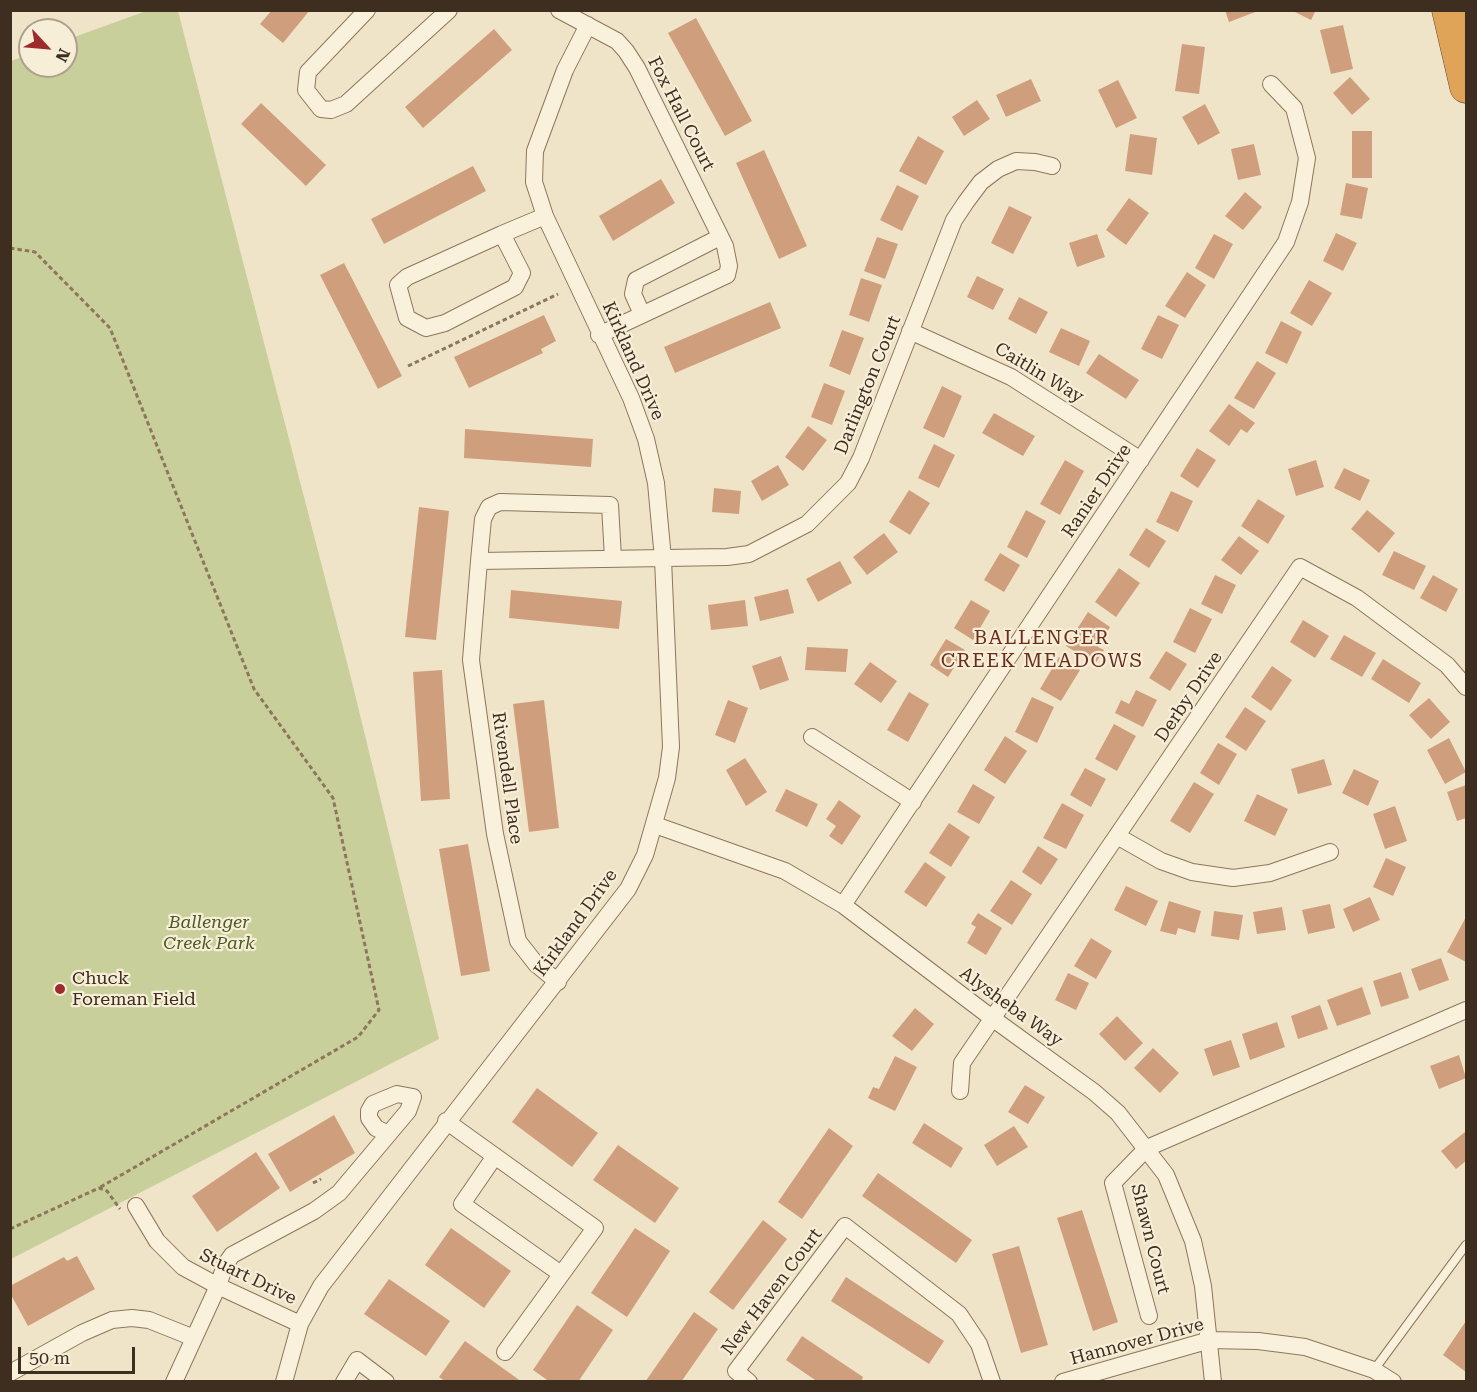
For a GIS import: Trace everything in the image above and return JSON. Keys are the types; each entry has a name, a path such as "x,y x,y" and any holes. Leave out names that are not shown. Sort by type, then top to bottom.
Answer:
{"highway":[{"path":"1448,10 1467,87"}],"street":[{"path":"366,10 308,72 306,90 321,109 331,110 346,104 449,10"},
{"name":"Fox Hall Court","path":"559,10 616,41 637,68 720,237 729,266 727,275 599,334"},
{"name":"Kirkland Drive","path":"284,1382 300,1324 321,1286 628,890 655,825 668,778 671,747 663,560 656,483 646,438 631,398 545,216 534,182 535,151 564,70 588,25"},
{"name":"Ranier Drive","path":"843,905 1274,260 1294,220 1306,174 1305,142 1294,108 1271,84"},
{"name":"Darlington Court","path":"663,560 749,554 807,524 831,502 848,483 861,458 954,220 981,182 999,169 1016,161 1052,166"},
{"path":"502,234 522,273 515,287 445,323 426,328 407,318 398,285 407,277 502,234 545,216"},
{"path":"642,314 633,294 636,280 720,237"},
{"name":"Caitlin Way","path":"910,331 1011,376 1141,460"},
{"name":"Rivendell Place","path":"558,982 536,964 518,941 495,834 471,660 483,519 489,507 500,502 610,505 613,558"},
{"path":"479,561 613,558 663,560"},
{"name":"Derby Drive","path":"960,1091 962,1063 1300,567 1357,598 1447,665 1467,687"},
{"path":"812,737 913,802"},
{"name":"Alysheba Way","path":"655,825 785,871 843,905 1094,1092 1118,1113 1166,1175 1193,1241 1210,1341 1213,1382"},
{"path":"1117,836 1161,861 1192,873 1233,878 1270,873 1330,852"},
{"path":"1147,1148 1467,1010"},
{"path":"447,1121 594,1228 505,1352"},
{"path":"174,1382 218,1286 225,1265 232,1255 314,1211 339,1193 388,1134"},
{"name":"Shawn Court","path":"1147,1148 1113,1183 1149,1316"},
{"path":"495,1156 462,1204 561,1274"},
{"name":"Stuart Drive","path":"136,1206 157,1241 183,1267 300,1324"},
{"name":"New Haven Court","path":"749,1382 736,1371 845,1226 959,1314 979,1344 992,1382"},
{"path":"17,1375 82,1333 112,1320 132,1317 149,1320 194,1338"},
{"name":"Hannover Drive","path":"1063,1382 1210,1341 1258,1341 1305,1347 1374,1370 1393,1382"},
{"path":"344,1382 357,1360 386,1382"}],"lane":[{"path":"1374,1370 1467,1245"}],"path":[{"path":"10,248 35,252 110,327 254,689 333,798 379,1010 358,1037 99,1188 10,1229"},
{"path":"408,366 558,294"},
{"path":"313,1184 321,1179"},
{"path":"99,1188 116,1199 122,1213 136,1206"}],"green space":[{"name":"Ballenger Creek Park","path":"149,10 178,11 352,682 439,1039 11,1259 11,61 18,58 18,78 78,78 78,36"}],"building":[{"path":"272,10 310,10 283,43 260,24"},
{"path":"1225,10 1258,10 1258,11 1229,22"},
{"path":"1291,10 1316,10 1311,20"},
{"path":"696,18 752,121 725,136 668,33"},
{"path":"1343,25 1353,69 1331,74 1320,30"},
{"path":"494,29 512,50 423,128 405,107"},
{"path":"1182,44 1205,47 1199,94 1175,91"},
{"path":"1350,77 1370,99 1352,115 1333,93"},
{"path":"1031,79 1041,101 1006,117 996,95"},
{"path":"1118,80 1137,118 1116,128 1098,90"},
{"path":"977,100 990,119 964,136 952,117"},
{"path":"261,103 326,165 306,186 241,124"},
{"path":"1205,104 1220,133 1198,145 1182,117"},
{"path":"1352,131 1372,131 1372,178 1352,178"},
{"path":"1130,134 1157,138 1152,175 1125,171"},
{"path":"918,136 944,151 926,185 899,171"},
{"path":"1254,144 1261,175 1238,180 1231,149"},
{"path":"764,150 807,246 779,259 736,163"},
{"path":"473,166 486,191 384,244 371,219"},
{"path":"661,179 675,203 613,241 599,216"},
{"path":"1346,183 1368,188 1362,219 1340,215"},
{"path":"897,185 919,196 902,231 880,220"},
{"path":"1245,192 1262,207 1243,230 1225,216"},
{"path":"1129,198 1149,213 1126,245 1106,230"},
{"path":"1009,206 1032,217 1013,254 991,243"},
{"path":"1336,233 1357,243 1343,271 1323,261"},
{"path":"1097,234 1105,257 1077,267 1069,243"},
{"path":"1214,234 1233,244 1214,279 1195,268"},
{"path":"877,237 898,244 885,279 864,271"},
{"path":"344,263 402,376 378,389 320,275"},
{"path":"1187,272 1206,285 1185,318 1165,306"},
{"path":"977,276 1004,289 993,310 967,297"},
{"path":"861,278 882,285 869,322 849,315"},
{"path":"1309,280 1332,293 1312,326 1290,313"},
{"path":"1019,297 1048,312 1036,334 1008,319"},
{"path":"770,302 781,328 675,373 664,347"},
{"path":"544,315 556,341 541,349 543,353 469,388 454,357"},
{"path":"1158,315 1179,325 1162,359 1141,349"},
{"path":"1281,321 1302,332 1287,364 1265,353"},
{"path":"1061,328 1090,341 1079,366 1049,352"},
{"path":"842,330 864,338 850,375 829,366"},
{"path":"1099,354 1139,380 1126,399 1086,373"},
{"path":"1257,361 1276,373 1254,409 1234,398"},
{"path":"824,383 845,391 832,425 811,417"},
{"path":"942,386 962,396 944,438 923,428"},
{"path":"1229,404 1255,423 1247,433 1241,429 1229,446 1209,431"},
{"path":"994,413 1035,436 1023,456 982,433"},
{"path":"808,426 827,440 803,471 785,457"},
{"path":"465,429 593,439 591,467 464,458"},
{"path":"934,444 955,455 939,488 918,478"},
{"path":"1197,448 1216,460 1198,488 1180,476"},
{"path":"1065,460 1084,471 1060,515 1040,504"},
{"path":"1316,460 1324,487 1296,496 1288,469"},
{"path":"778,465 789,485 762,501 751,481"},
{"path":"1344,468 1370,480 1360,501 1334,488"},
{"path":"714,488 741,491 739,514 712,512"},
{"path":"909,490 930,503 910,535 889,522"},
{"path":"1171,491 1193,501 1178,532 1156,522"},
{"path":"1258,499 1285,516 1268,544 1241,526"},
{"path":"419,507 449,511 436,640 405,637"},
{"path":"1026,510 1046,521 1027,558 1007,547"},
{"path":"1367,510 1395,533 1379,553 1351,529"},
{"path":"1146,528 1166,541 1149,568 1129,555"},
{"path":"884,533 898,552 867,575 853,557"},
{"path":"1239,536 1259,551 1241,575 1221,560"},
{"path":"1394,551 1426,566 1414,590 1382,575"},
{"path":"1000,553 1020,565 1004,592 984,580"},
{"path":"840,561 852,583 818,602 806,579"},
{"path":"1119,568 1140,583 1116,617 1095,602"},
{"path":"1215,575 1236,585 1222,614 1201,604"},
{"path":"1433,575 1458,589 1446,612 1420,598"},
{"path":"788,589 794,613 760,621 754,597"},
{"path":"511,590 622,601 619,629 509,618"},
{"path":"745,600 748,626 711,630 708,605"},
{"path":"971,600 990,611 973,640 954,628"},
{"path":"1190,608 1212,619 1195,653 1173,642"},
{"path":"1088,612 1110,627 1098,647 1104,650 1095,664 1066,646"},
{"path":"1303,620 1329,636 1315,658 1290,642"},
{"path":"1344,635 1376,653 1362,677 1330,659"},
{"path":"946,639 965,650 948,677 930,665"},
{"path":"807,647 848,649 846,672 805,670"},
{"path":"1166,651 1187,664 1170,691 1149,678"},
{"path":"781,656 789,680 760,690 752,666"},
{"path":"1059,657 1080,670 1061,701 1040,689"},
{"path":"1383,659 1421,683 1409,703 1371,679"},
{"path":"870,662 897,681 881,703 854,684"},
{"path":"1272,666 1292,680 1271,711 1251,697"},
{"path":"442,670 450,799 421,801 413,672"},
{"path":"1136,690 1157,700 1143,727 1115,713 1121,700 1129,704"},
{"path":"909,692 929,704 908,742 887,730"},
{"path":"1032,697 1054,707 1037,743 1015,732"},
{"path":"1429,698 1450,722 1431,739 1409,715"},
{"path":"544,700 559,828 529,832 513,704"},
{"path":"728,700 748,708 735,743 715,735"},
{"path":"1245,707 1266,721 1246,751 1225,737"},
{"path":"1114,724 1136,736 1117,771 1095,759"},
{"path":"1005,736 1027,751 1005,784 984,770"},
{"path":"1449,738 1466,772 1445,784 1427,750"},
{"path":"1218,743 1237,754 1219,785 1200,773"},
{"path":"745,758 767,792 746,806 726,770"},
{"path":"1324,759 1332,785 1298,794 1291,769"},
{"path":"1085,768 1106,779 1091,807 1070,795"},
{"path":"1354,769 1379,781 1368,806 1342,793"},
{"path":"1194,782 1214,794 1190,833 1170,821"},
{"path":"973,784 995,797 979,824 957,812"},
{"path":"1466,785 1466,818 1457,821 1447,792"},
{"path":"786,789 818,804 807,827 775,811"},
{"path":"1257,794 1288,809 1275,836 1244,821"},
{"path":"839,800 861,816 842,845 829,836 836,826 826,819"},
{"path":"1062,803 1084,815 1066,849 1043,838"},
{"path":"1395,806 1407,841 1385,849 1373,814"},
{"path":"949,823 970,837 951,867 929,853"},
{"path":"468,844 490,971 461,976 439,849"},
{"path":"1038,846 1058,859 1041,885 1022,872"},
{"path":"1386,858 1406,867 1393,896 1373,887"},
{"path":"925,862 946,877 926,907 904,892"},
{"path":"1011,880 1032,894 1012,925 990,911"},
{"path":"1126,886 1158,901 1146,926 1114,910"},
{"path":"1370,897 1380,920 1353,932 1343,909"},
{"path":"1169,901 1201,911 1195,933 1178,928 1176,935 1160,931"},
{"path":"1330,904 1335,928 1308,934 1302,910"},
{"path":"1282,907 1286,930 1257,934 1253,912"},
{"path":"1214,911 1243,915 1239,940 1211,936"},
{"path":"978,913 1002,928 986,955 967,943 976,927 971,924"},
{"path":"1466,917 1466,962 1447,952"},
{"path":"1091,938 1112,951 1096,979 1074,966"},
{"path":"1441,958 1449,980 1419,991 1411,969"},
{"path":"1401,972 1409,998 1381,1007 1373,981"},
{"path":"1068,973 1089,983 1076,1010 1055,1000"},
{"path":"1362,987 1371,1014 1337,1026 1327,1000"},
{"path":"1320,1005 1328,1029 1298,1039 1291,1016"},
{"path":"915,1008 934,1024 912,1051 892,1036"},
{"path":"1117,1016 1143,1043 1125,1061 1099,1034"},
{"path":"1277,1022 1285,1047 1250,1060 1242,1034"},
{"path":"1231,1040 1240,1067 1213,1076 1204,1049"},
{"path":"1153,1048 1179,1073 1160,1093 1134,1068"},
{"path":"1459,1055 1466,1078 1439,1089 1430,1066"},
{"path":"895,1056 917,1067 895,1111 868,1098 873,1087 879,1089"},
{"path":"1025,1085 1045,1097 1028,1124 1008,1112"},
{"path":"537,1088 598,1133 572,1167 512,1122"},
{"path":"334,1115 355,1153 290,1192 268,1154"},
{"path":"924,1123 963,1148 951,1168 912,1143"},
{"path":"1014,1126 1028,1147 997,1166 984,1145"},
{"path":"829,1128 853,1146 802,1219 778,1202"},
{"path":"1465,1132 1466,1161 1456,1169 1441,1151"},
{"path":"618,1145 679,1188 655,1223 593,1180"},
{"path":"256,1152 280,1188 217,1232 192,1196"},
{"path":"878,1173 972,1240 956,1263 862,1196"},
{"path":"1082,1210 1118,1322 1093,1331 1057,1218"},
{"path":"763,1220 787,1239 733,1310 709,1292"},
{"path":"451,1228 511,1271 484,1308 425,1265"},
{"path":"635,1228 670,1251 627,1317 591,1293"},
{"path":"1019,1246 1048,1345 1021,1353 992,1254"},
{"path":"77,1256 95,1289 28,1326 10,1293 10,1286 64,1257 67,1261"},
{"path":"846,1277 944,1341 929,1364 831,1301"},
{"path":"389,1279 450,1321 426,1356 364,1314"},
{"path":"577,1305 613,1330 578,1382 550,1382 533,1370"},
{"path":"694,1312 718,1329 681,1382 645,1382"},
{"path":"1466,1321 1466,1372 1443,1355"},
{"path":"802,1336 863,1377 861,1382 818,1382 786,1360"},
{"path":"465,1341 522,1382 446,1382 439,1377"}],"place":[{"name":"Chuck Foreman Field","path":"60,989"}],"district":[{"name":"BALLENGER CREEK MEADOWS","path":"1042,650"}]}
